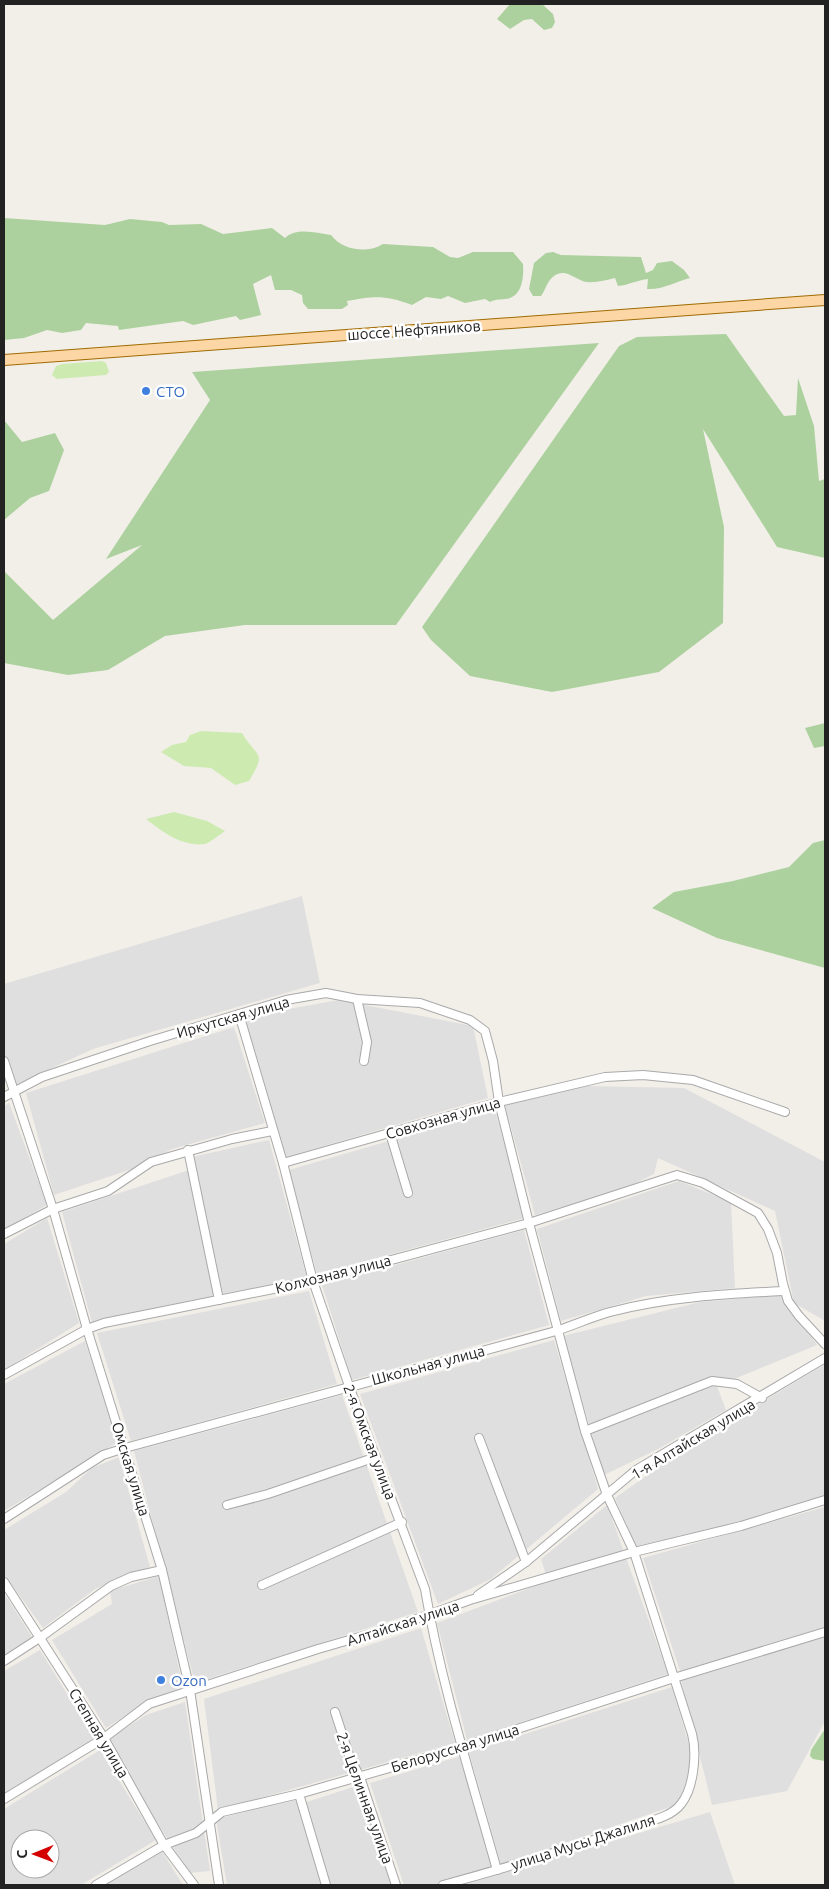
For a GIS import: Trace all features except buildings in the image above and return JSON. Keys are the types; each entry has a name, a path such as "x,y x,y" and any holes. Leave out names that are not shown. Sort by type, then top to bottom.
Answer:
{"main road":[{"name":"шоссе Нефтяников","path":"4,360 825,300"}],"street":[{"name":"Иркутская улица","path":"4,1097 42,1077 286,1000 326,993 357,999 420,1003 470,1020"},
{"path":"357,999 367,1042 364,1061"},
{"name":"2-я Омская улица","path":"239,1014 272,1132 283,1163 313,1281 348,1386 402,1522 425,1589 428,1615 462,1747 497,1870"},
{"name":"улица Мусы Джалиля","path":"443,1885 574,1847 668,1814 681,1804 685,1798 694,1765 694,1744 634,1552 607,1495 585,1431 556,1331 499,1102 488,1036 481,1026 470,1020"},
{"name":"Омская улица","path":"4,1061 53,1209 87,1329 162,1570 190,1690 219,1885"},
{"name":"Совхозная улица","path":"283,1163 499,1102 605,1077 643,1075 693,1080 785,1112"},
{"path":"4,1234 53,1209 108,1191 151,1162 232,1139 272,1132"},
{"path":"390,1132 408,1193"},
{"path":"188,1150 219,1300"},
{"name":"Колхозная улица","path":"4,1375 87,1329 104,1323 313,1281 529,1223 666,1176 683,1175 703,1183 758,1213 768,1229 778,1253 784,1291"},
{"path":"784,1291 793,1309 825,1344"},
{"name":"Школьная улица","path":"4,1518 94,1460 125,1448 556,1331 610,1312 658,1302 721,1294 784,1291"},
{"name":"1-я Алтайская улица","path":"470,1600 526,1562 651,1461 762,1398 825,1358"},
{"path":"585,1431 712,1381 737,1384 762,1398"},
{"path":"479,1438 526,1562"},
{"path":"227,1505 268,1494 376,1458"},
{"name":"Алтайская улица","path":"4,1799 104,1738 143,1707 190,1690 470,1600 634,1552 741,1526 825,1500"},
{"path":"262,1585 402,1522"},
{"path":"4,1660 41,1637 111,1586 131,1577 162,1570"},
{"name":"Степная улица","path":"4,1582 104,1738 164,1845 194,1885"},
{"name":"Белорусская улица","path":"96,1885 164,1845 196,1833 222,1812 299,1794 462,1747 674,1678 825,1632"},
{"name":"2-я Целинная улица","path":"335,1712 350,1758 360,1777 396,1885"},
{"path":"299,1794 326,1885"}],"shaded area":[{"path":"302,896 320,983 93,1049 13,1086 4,1058 4,984"},
{"path":"339,1000 473,1026 488,1098 286,1157 243,1017"},
{"path":"234,1027 265,1123 172,1149 138,1167 54,1195 26,1093"},
{"path":"585,1086 684,1088 825,1162 825,1321 794,1303 775,1211 658,1158 654,1174 622,1190 535,1215 505,1105"},
{"path":"9,1103 47,1205 4,1230 4,1106"},
{"path":"495,1110 525,1218 317,1274 289,1170"},
{"path":"269,1140 307,1278 220,1294 192,1157"},
{"path":"189,1170 216,1297 92,1323 62,1212"},
{"path":"679,1181 731,1202 735,1288 646,1296 561,1321 537,1229"},
{"path":"47,1218 79,1323 4,1370 4,1244"},
{"path":"524,1230 549,1325 352,1380 322,1285"},
{"path":"309,1291 337,1384 131,1441 97,1333"},
{"path":"781,1295 817,1345 717,1386 726,1410 658,1449 604,1475 563,1336 700,1302"},
{"path":"554,1340 598,1489 491,1579 438,1604 360,1394"},
{"path":"85,1341 118,1442 4,1511 4,1384"},
{"path":"825,1364 825,1503 637,1548 615,1498 680,1452"},
{"path":"342,1395 418,1612 195,1683 134,1451"},
{"path":"119,1457 150,1567 95,1589 43,1628 4,1574 4,1530 66,1492 92,1468"},
{"path":"607,1505 668,1674 467,1740 437,1623 548,1581 541,1559"},
{"path":"825,1507 825,1627 680,1671 643,1558"},
{"path":"159,1576 183,1687 143,1704 106,1728 52,1640 112,1604 110,1591"},
{"path":"4,1593 32,1637 4,1655"},
{"path":"421,1628 455,1743 218,1810 204,1699"},
{"path":"825,1637 825,1721 787,1791 712,1805 681,1680"},
{"path":"40,1650 94,1738 4,1795 4,1671"},
{"path":"672,1687 693,1759 679,1804 501,1865 469,1752"},
{"path":"185,1702 210,1871 189,1873 143,1800 110,1738 146,1715"},
{"path":"100,1750 156,1840 81,1885 4,1885 4,1809"},
{"path":"461,1756 493,1868 434,1885 404,1885 370,1783"},
{"path":"359,1785 392,1885 331,1885 304,1803"},
{"path":"296,1800 322,1885 227,1885 216,1819"},
{"path":"710,1812 735,1885 464,1885"},
{"path":"161,1850 183,1885 104,1885"}],"green space":[{"path":"510,4 542,4 553,14 555,22 552,28 544,30 532,19 524,20 510,29 497,19"},
{"path":"4,218 105,225 130,219 162,222 169,225 201,224 223,234 272,228 285,238 295,233 313,232 331,235 342,244 355,249 370,249 383,244 433,247 450,257 458,258 473,252 513,252 523,264 523,275 521,286 515,295 511,298 490,302 485,299 465,303 448,296 441,299 426,297 412,305 394,299 373,297 347,301 348,305 342,309 308,309 303,303 302,295 291,290 275,290 271,275 253,284 261,315 240,320 236,316 193,325 183,321 119,330 118,326 86,323 81,330 62,333 47,330 24,338 4,340"},
{"path":"553,252 561,255 641,257 646,273 653,270 657,263 672,261 684,270 690,278 663,287 647,289 648,279 618,286 615,278 587,282 563,273 552,278 541,296 533,296 529,289 534,263 546,253"},
{"path":"726,334 784,416 796,415 798,378 814,426 819,481 825,479 825,558 777,547 703,429 724,527 723,623 659,672 552,692 470,676 431,640 422,627 619,346 637,337"},
{"path":"599,343 396,625 245,625 165,636 108,670 68,675 4,663 4,571 53,620 142,545 106,559 210,400 192,372"},
{"path":"102,361 106,363 109,372 106,375 57,379 52,375 56,366 62,364"},
{"path":"4,420 22,442 55,433 64,450 49,491 30,498 4,520"},
{"path":"825,723 825,746 814,748 805,728"},
{"path":"201,731 242,733 259,759 249,781 235,785 211,768 184,766 161,752 172,745 186,742 190,735"},
{"path":"174,812 207,821 225,831 205,844 188,843 173,838 146,819"},
{"path":"825,840 825,968 717,938 652,908 674,892 733,881 789,867 813,843"},
{"path":"825,1729 825,1761 813,1759 810,1756 811,1750"}],"place":[{"name":"СТО","path":"146,391"},
{"name":"Ozon","path":"161,1680"}]}
